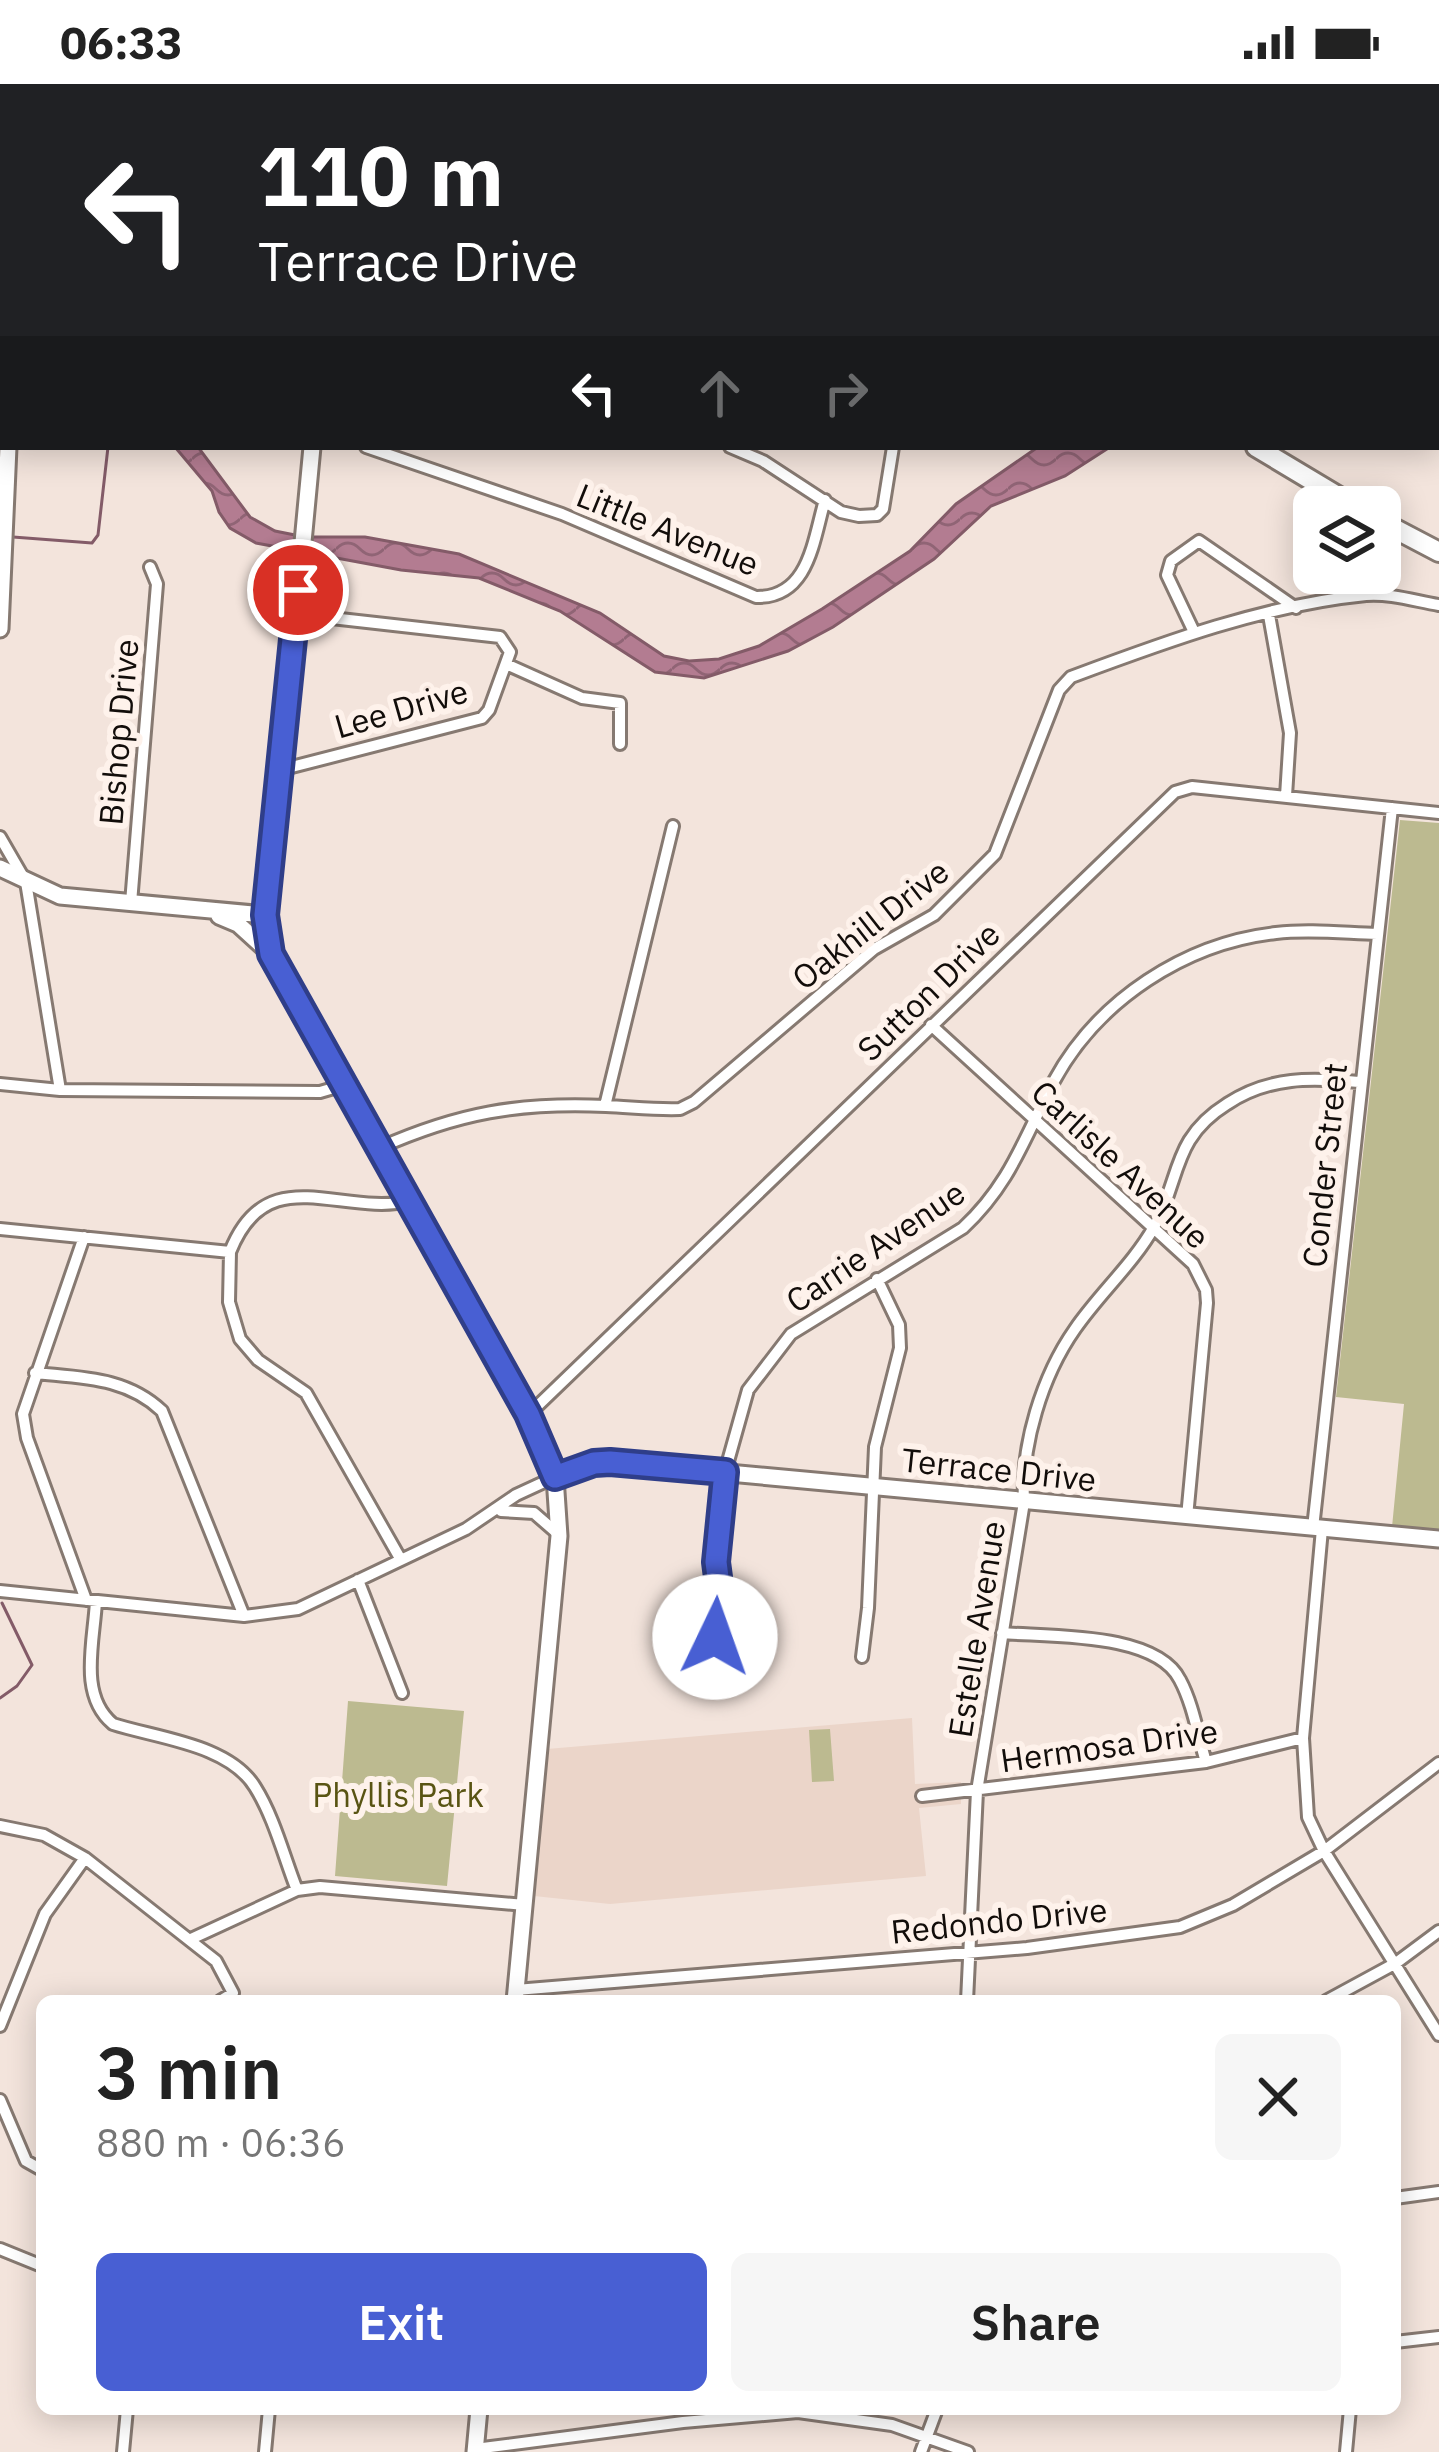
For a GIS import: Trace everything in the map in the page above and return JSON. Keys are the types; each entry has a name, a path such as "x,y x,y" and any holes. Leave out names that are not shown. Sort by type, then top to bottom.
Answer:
{"main road":[{"path":"1261,450 1321,486"},
{"path":"1401,531 1439,552"}],"street":[{"path":"0,629 8,450"},
{"path":"271,954 265,915 312,450"},
{"name":"Little Avenue","path":"375,450 562,514 756,597 786,592 795,582 807,561 825,500"},
{"path":"737,450 763,461 841,512 859,516 877,514 887,500 893,450"},
{"path":"1194,632 1167,575 1171,561 1198,541 1297,609"},
{"name":"Bishop Drive","path":"131,903 157,584 150,567"},
{"name":"Oakhill Drive","path":"380,1148 432,1125 476,1113 524,1107 664,1110 694,1102 874,949 934,915 995,854 1064,683 1194,632 1297,609 1366,596 1439,605"},
{"path":"296,614 500,637 509,652 506,664 582,698 620,704 620,744"},
{"path":"1269,615 1290,733 1286,796"},
{"name":"Lee Drive","path":"280,770 482,718 506,664"},
{"name":"Sutton Drive","path":"528,1414 1175,792 1192,787 1439,813"},
{"name":"Conder Street","path":"1392,808 1359,1082 1317,1528 1303,1738 1308,1817 1324,1851 1439,2035"},
{"path":"604,1106 673,826"},
{"path":"0,837 26,882 60,1090"},
{"path":"0,868 59,896 265,915"},
{"path":"199,909 238,924 271,954 528,1414 555,1477 559,1536 516,1995"},
{"name":"Carrie Avenue","path":"722,1608 716,1562 725,1472 748,1390 775,1352 809,1321 963,1228 978,1214 1005,1182 1081,1040 1122,999 1174,964 1238,940 1277,933 1377,934"},
{"name":"Carlisle Avenue","path":"931,1025 1193,1264 1206,1290 1186,1517"},
{"name":"Estelle Avenue","path":"967,1995 977,1791 1024,1502 1028,1445 1050,1377 1072,1331 1155,1226 1182,1150 1199,1126 1257,1088 1310,1078 1359,1082"},
{"path":"0,1084 60,1090 320,1092 344,1085"},
{"path":"401,1560 306,1393 258,1360 240,1339 229,1302 230,1252 256,1212 277,1199 292,1195 382,1204 410,1201"},
{"path":"0,1229 230,1252"},
{"path":"84,1238 25,1403 23,1424 91,1601 90,1690 101,1714 113,1724 206,1752 243,1772 256,1787 297,1891"},
{"path":"862,1657 872,1486 881,1415 901,1335 877,1279"},
{"path":"35,1373 121,1384 162,1411 244,1616"},
{"name":"Terrace Drive","path":"555,1477 610,1462 1439,1539"},
{"path":"0,1591 244,1616 298,1609 497,1511 516,1495 555,1477"},
{"path":"497,1511 534,1513 559,1536"},
{"path":"358,1580 402,1694"},
{"path":"722,1608 734,1644 731,1664 722,1672 710,1667 709,1660 722,1608"},
{"path":"1003,1633 1128,1645 1158,1655 1180,1677 1206,1762"},
{"name":"Hermosa Drive","path":"922,1796 1206,1762 1303,1738"},
{"name":"Redondo Drive","path":"526,1995 1027,1948 1180,1927 1233,1905 1324,1851 1439,1763"},
{"path":"0,1826 44,1835 85,1858 216,1961 233,1993 230,1995"},
{"path":"0,2026 45,1914 85,1858"},
{"path":"191,1939 297,1891 320,1887 525,1905"},
{"path":"1337,1995 1396,1963 1439,1931"},
{"path":"0,2100 26,2161 36,2167"},
{"path":"1401,2197 1439,2192"},
{"path":"0,2249 36,2264"},
{"path":"1401,2341 1439,2337"},
{"path":"123,2452 126,2415"},
{"path":"265,2452 268,2415"},
{"path":"478,2415 475,2450 757,2415"},
{"path":"824,2415 892,2425 968,2452"},
{"path":"921,2452 936,2415"},
{"path":"1346,2452 1349,2415"}],"shaded area":[{"path":"912,1718 915,1784 961,1782 961,1804 919,1808 926,1876 610,1904 534,1896 547,1749"}],"green space":[{"path":"1400,820 1439,823 1439,1531 1392,1527 1404,1404 1336,1397"},
{"name":"Phyllis Park","path":"348,1701 464,1711 447,1886 335,1876"},
{"path":"830,1729 834,1781 812,1782 809,1730"}],"water":[{"path":"178,450 200,450 250,517 275,531 305,537 365,537 459,554 600,613 664,656 689,661 719,659 759,646 822,609 910,551 956,504 1034,450 1105,450 1065,476 991,506 934,559 833,627 788,651 704,678 655,672 560,611 479,578 401,570 256,543 230,528 212,491"}],"waterway":[{"path":"13,537 92,543 98,535 108,450"},
{"path":"0,1698 17,1686 32,1665 2,1603"}],"route":[{"path":"298,590 265,915 271,954 528,1414 555,1477 610,1462 725,1472 716,1562 722,1608 715,1637"}]}
